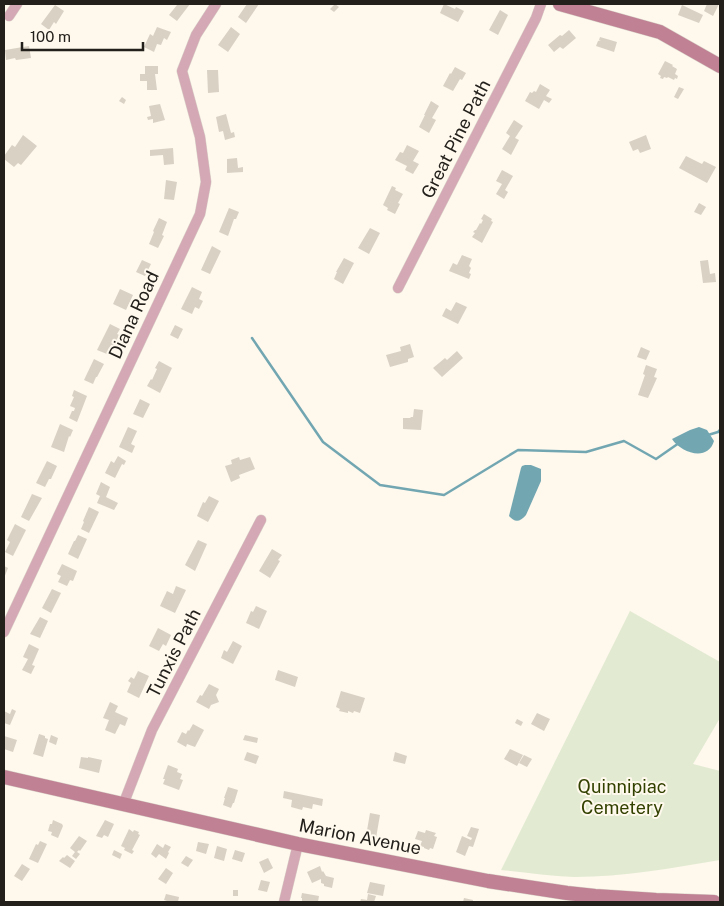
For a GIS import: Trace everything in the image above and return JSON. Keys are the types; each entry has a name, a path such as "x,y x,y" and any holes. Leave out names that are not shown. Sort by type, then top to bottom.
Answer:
{"main road":[{"path":"560,4 660,32 720,66"},
{"name":"Marion Avenue","path":"4,777 298,844 488,881 540,889 656,901 714,902"}],"street":[{"path":"9,16 17,4"},
{"name":"Diana Road","path":"4,632 200,214 206,182 200,137 182,72 196,35 216,4"},
{"name":"Great Pine Path","path":"398,288 536,18 541,4"},
{"name":"Tunxis Path","path":"123,805 152,730 261,520"},
{"path":"284,902 298,844"}],"green space":[{"name":"Quinnipiac Cemetery","path":"630,611 720,662 720,718 693,764 720,771 720,860 647,872 592,877 501,870"}],"water":[{"path":"699,427 707,430 714,441 711,448 706,452 694,453 688,451 676,444 672,439 690,430"},
{"path":"525,465 541,469 541,481 526,515 522,519 515,521 509,516 521,468"}],"building":[{"path":"174,4 190,4 177,21 169,15 177,5"},
{"path":"247,4 259,4 246,23 238,17"},
{"path":"335,4 339,7 334,12 330,9"},
{"path":"444,4 464,11 458,22 440,13"},
{"path":"707,4 719,4 713,16 704,11"},
{"path":"55,5 64,11 56,24 54,22 49,30 41,24"},
{"path":"682,5 703,15 699,23 678,15"},
{"path":"500,10 508,15 498,35 489,30"},
{"path":"157,27 171,32 167,40 164,38 161,45 157,44 154,52 144,47 150,34 153,36"},
{"path":"231,27 240,34 228,52 218,45"},
{"path":"569,30 576,38 563,49 560,47 554,52 548,45"},
{"path":"600,37 617,42 614,52 596,46 598,41 601,40 599,40"},
{"path":"29,46 31,58 6,60 5,50"},
{"path":"665,61 677,69 675,74 678,76 677,79 660,78 661,76 658,74"},
{"path":"145,66 158,66 158,74 155,74 157,90 147,90 147,81 140,81 140,74 145,74"},
{"path":"455,67 466,73 453,91 443,86"},
{"path":"207,70 218,70 219,92 208,93"},
{"path":"540,84 550,90 546,96 552,99 549,103 544,100 539,109 525,101 530,92 536,92"},
{"path":"679,87 684,89 678,99 674,97"},
{"path":"122,97 126,100 124,104 119,101"},
{"path":"431,101 439,106 432,118 436,120 429,133 419,127"},
{"path":"160,104 165,120 153,123 153,119 148,120 147,117 151,116 149,106"},
{"path":"226,114 231,133 234,132 235,137 225,140 223,131 219,132 216,117"},
{"path":"514,120 523,126 515,138 519,140 511,155 502,149 510,136 506,133"},
{"path":"23,135 37,146 21,165 18,163 14,167 4,159 4,156 12,145 15,147"},
{"path":"646,135 651,149 640,153 638,149 633,151 629,142"},
{"path":"407,145 419,151 413,161 419,164 413,174 405,170 407,166 395,160 400,152 403,153"},
{"path":"173,148 174,164 164,165 163,155 150,156 150,150"},
{"path":"686,156 702,164 704,161 716,167 707,183 679,168"},
{"path":"237,158 238,168 243,167 243,172 227,173 227,159"},
{"path":"502,170 513,176 505,190 508,192 504,199 496,194 502,184 496,181"},
{"path":"166,180 177,182 174,200 164,199"},
{"path":"392,186 403,194 395,214 387,210 388,208 383,205"},
{"path":"699,203 706,207 701,215 694,212"},
{"path":"229,208 239,212 236,219 234,219 228,236 219,232"},
{"path":"484,214 492,219 491,221 493,222 482,243 472,237 475,233 473,232 481,224"},
{"path":"159,218 167,222 162,235 164,236 158,248 149,244"},
{"path":"370,228 380,233 369,254 358,248"},
{"path":"212,246 221,251 210,274 201,270"},
{"path":"462,255 472,259 469,266 471,268 469,273 471,274 469,279 449,271 453,263 457,265"},
{"path":"344,258 354,263 343,284 334,279"},
{"path":"142,260 151,264 145,276 136,272"},
{"path":"708,260 710,274 715,273 716,282 703,283 700,261"},
{"path":"192,287 202,292 199,299 203,301 199,309 195,307 192,314 181,309"},
{"path":"120,289 133,295 126,310 113,304"},
{"path":"456,302 467,307 458,324 442,316 446,308 451,311"},
{"path":"110,324 120,329 114,346 111,345 107,354 97,350"},
{"path":"175,325 183,329 178,339 170,335"},
{"path":"410,344 414,357 408,359 408,362 390,367 386,355 401,351 400,347"},
{"path":"641,347 650,351 646,360 637,357"},
{"path":"457,351 463,358 442,377 433,368 445,358 447,360"},
{"path":"94,359 104,364 93,384 84,380"},
{"path":"159,361 172,368 160,393 147,386 152,380"},
{"path":"646,365 657,369 654,377 657,378 648,398 638,395 645,375 643,374"},
{"path":"74,390 87,396 77,422 69,418 75,408 70,406 74,397 72,396"},
{"path":"140,399 150,404 143,418 133,414"},
{"path":"414,409 423,410 421,430 403,429 403,418 413,417"},
{"path":"60,424 73,430 64,452 51,447"},
{"path":"128,427 137,431 131,444 135,446 132,453 119,447"},
{"path":"118,456 126,461 124,465 122,464 115,478 105,473 111,461 114,463"},
{"path":"239,457 240,460 250,457 255,469 239,475 240,478 231,482 225,466 232,464 231,460"},
{"path":"47,461 57,466 45,487 36,483"},
{"path":"101,482 110,487 106,497 118,503 114,510 97,503 100,496 96,494"},
{"path":"32,494 42,498 29,521 21,517"},
{"path":"209,496 219,501 208,522 197,516 203,502 205,503"},
{"path":"89,507 99,512 89,533 81,529"},
{"path":"15,524 26,530 13,556 5,552 10,542 7,540"},
{"path":"78,535 87,539 78,559 68,554"},
{"path":"198,540 207,544 195,571 185,565"},
{"path":"272,549 282,555 270,578 259,571"},
{"path":"62,564 77,571 73,581 70,580 67,586 58,582 61,576 57,574"},
{"path":"4,566 8,568 4,578"},
{"path":"176,586 186,590 175,613 160,606 167,591 173,594"},
{"path":"52,589 61,593 51,613 42,608"},
{"path":"256,606 267,611 259,629 246,623 251,611 253,612"},
{"path":"40,617 48,621 40,638 30,634"},
{"path":"158,628 171,635 166,646 163,644 159,651 149,646"},
{"path":"233,641 242,646 233,664 221,658 224,650 227,652"},
{"path":"29,644 39,649 32,665 35,666 31,674 22,670 28,659 23,657"},
{"path":"278,670 298,677 295,687 275,680"},
{"path":"138,671 149,676 139,698 127,692 131,683 128,681 131,677 134,679"},
{"path":"209,684 219,689 216,695 219,702 211,705 209,709 196,702"},
{"path":"341,691 365,698 360,713 339,711 340,709 336,707"},
{"path":"110,702 118,706 115,712 128,718 125,726 120,724 115,734 105,730 109,720 103,718"},
{"path":"12,709 16,711 10,725 4,723 4,711 10,714"},
{"path":"537,713 550,719 544,731 531,724"},
{"path":"517,719 523,722 521,726 515,723"},
{"path":"193,724 204,730 195,747 187,744 186,747 177,742 182,732 186,734"},
{"path":"39,734 48,739 43,757 33,754"},
{"path":"51,735 58,738 56,745 49,742"},
{"path":"245,735 258,738 257,743 243,740"},
{"path":"4,736 17,740 13,752 4,749"},
{"path":"510,749 523,755 517,766 504,759"},
{"path":"247,752 259,756 256,764 244,760"},
{"path":"395,752 407,756 405,764 393,761"},
{"path":"524,755 532,759 527,767 519,763"},
{"path":"81,757 102,760 99,773 79,768"},
{"path":"168,765 178,769 177,772 182,774 180,779 183,780 179,790 163,784"},
{"path":"228,787 238,790 231,808 223,805"},
{"path":"284,791 323,799 322,806 313,804 312,809 303,807 302,810 291,807 292,800 283,798"},
{"path":"370,813 380,815 376,838 366,836"},
{"path":"53,820 63,826 58,838 51,835 52,832 48,831"},
{"path":"105,820 114,824 108,837 104,835 102,838 96,836"},
{"path":"471,827 479,829 473,847 469,846 465,856 456,852 462,836 471,840 472,838 467,836"},
{"path":"129,829 133,832 134,830 139,832 138,834 140,835 132,850 134,851 132,854 121,846"},
{"path":"426,830 436,833 434,836 437,837 433,849 430,848 429,850 420,846 422,841 415,839 418,831 425,833"},
{"path":"79,836 87,841 80,851 77,852 80,854 76,859 72,856 75,852 70,848"},
{"path":"40,841 47,844 38,863 29,859 36,844 38,845"},
{"path":"198,842 209,844 206,854 196,851"},
{"path":"157,844 163,848 165,844 171,847 166,859 159,854 156,858 151,854"},
{"path":"217,846 227,849 224,861 214,858"},
{"path":"114,850 122,854 120,859 112,855"},
{"path":"235,850 245,853 242,862 232,859"},
{"path":"67,855 75,861 70,868 59,861"},
{"path":"186,856 193,860 188,867 181,863"},
{"path":"268,858 273,868 264,873 259,862"},
{"path":"22,864 30,869 22,881 14,876"},
{"path":"320,866 326,876 334,878 332,888 324,886 321,883 321,879 312,883 307,872"},
{"path":"166,868 173,873 166,884 158,879"},
{"path":"261,880 270,882 267,892 258,890"},
{"path":"370,882 385,885 383,896 367,893"},
{"path":"233,890 238,890 238,896 233,896"},
{"path":"302,893 319,896 318,902 302,902"},
{"path":"166,894 179,897 178,902 167,902 164,900"},
{"path":"368,894 376,896 374,902 360,902 361,899 367,900"},
{"path":"464,898 473,900 473,902 463,902"}],"waterway":[{"path":"252,338 323,442 380,485 444,495 518,450 586,452 624,441 656,459 679,443"},
{"path":"708,435 720,430"}]}
